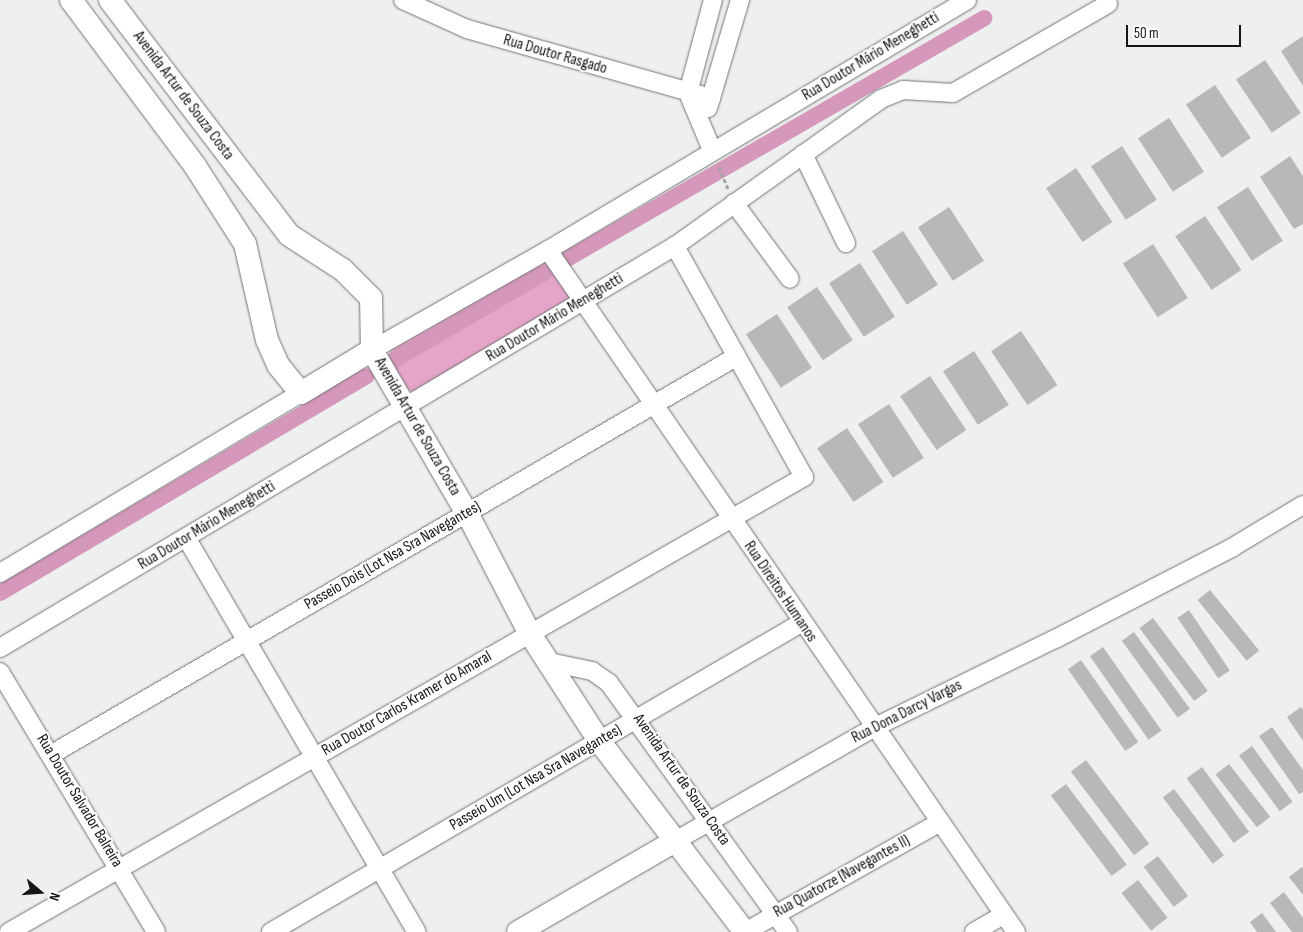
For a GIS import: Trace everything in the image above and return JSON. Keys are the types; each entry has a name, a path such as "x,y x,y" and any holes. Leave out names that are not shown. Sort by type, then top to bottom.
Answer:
{"street":[{"name":"Avenida Artur de Souza Costa","path":"71,0 195,166 245,244 267,340 278,365 301,393"},
{"name":"Avenida Artur de Souza Costa","path":"110,0 289,235 343,270 371,298 372,350 407,406 467,513 530,634 600,742 677,840 745,932"},
{"name":"Rua Doutor Rasgado","path":"403,0 467,30 688,94 711,98"},
{"path":"713,0 688,94 715,156"},
{"path":"703,125 740,0"},
{"name":"Rua Doutor Mário Meneghetti","path":"0,573 372,350 715,156 967,0"},
{"name":"Rua Doutor Mário Meneghetti","path":"0,648 187,539 675,246 881,99 903,90 953,93 1108,4"},
{"path":"803,154 846,243"},
{"name":"Avenida Artur de Souza Costa","path":"195,166 256,192"},
{"path":"734,203 790,279"},
{"path":"675,246 734,358"},
{"name":"Rua Direitos Humanos","path":"548,250 652,407 1016,932"},
{"name":"Passeio Dois (Lot Nsa Sra Navegantes)","path":"52,754 734,358"},
{"name":"Rua Doutor Carlos Kramer do Amaral","path":"9,932 530,634 729,517 804,477 734,358"},
{"name":"Rua Dona Darcy Vargas","path":"518,932 873,728 1064,635 1233,547 1303,505"},
{"path":"187,539 417,932"},
{"name":"Passeio Um (Lot Nsa Sra Navegantes)","path":"271,932 600,742 801,623"},
{"name":"Avenida Artur de Souza Costa","path":"549,662 592,671 609,683 788,932"},
{"name":"Rua Doutor Salvador Balreira","path":"0,672 52,754 156,932"},
{"name":"Rua Quatorze (Navegantes II)","path":"745,932 940,822"},
{"path":"974,932 1004,915"}],"path":[{"path":"715,156 724,179"}],"shaded area":[{"path":"545,262 570,297 569,301 417,392 408,390 389,361 391,348"}],"building":[{"path":"1303,36 1303,86 1281,51"},
{"path":"1265,60 1301,113 1272,133 1236,80"},
{"path":"1215,85 1251,138 1222,158 1186,105"},
{"path":"1169,118 1204,172 1173,192 1138,138"},
{"path":"1122,146 1157,200 1126,220 1091,166"},
{"path":"1290,156 1303,176 1303,224 1294,229 1260,177"},
{"path":"1076,168 1112,222 1083,242 1046,188"},
{"path":"1248,187 1283,241 1252,261 1217,207"},
{"path":"949,207 984,261 953,281 918,227"},
{"path":"1205,216 1241,270 1212,290 1175,236"},
{"path":"903,231 938,285 907,305 872,251"},
{"path":"1153,244 1188,298 1158,317 1123,264"},
{"path":"860,263 895,317 864,337 829,283"},
{"path":"817,287 853,340 823,360 787,307"},
{"path":"777,314 812,368 781,388 746,334"},
{"path":"1021,331 1057,385 1028,405 991,351"},
{"path":"974,351 1009,405 978,425 943,371"},
{"path":"930,376 966,430 937,450 900,396"},
{"path":"889,404 924,458 893,478 858,424"},
{"path":"847,428 883,482 854,502 817,448"},
{"path":"1210,590 1259,651 1247,661 1198,600"},
{"path":"1189,610 1230,671 1218,678 1177,618"},
{"path":"1153,618 1208,691 1194,701 1139,628"},
{"path":"1134,632 1190,709 1178,718 1122,641"},
{"path":"1103,647 1162,731 1148,740 1090,656"},
{"path":"1081,660 1138,742 1125,751 1068,669"},
{"path":"1301,707 1303,710 1303,741 1287,717"},
{"path":"1272,727 1303,770 1303,792 1299,794 1259,736"},
{"path":"1252,746 1293,802 1280,811 1239,755"},
{"path":"1086,760 1149,844 1134,855 1071,771"},
{"path":"1229,764 1270,817 1257,827 1216,774"},
{"path":"1202,767 1249,832 1234,843 1187,778"},
{"path":"1066,784 1127,865 1112,876 1051,795"},
{"path":"1174,789 1224,855 1213,864 1163,797"},
{"path":"1158,856 1188,896 1174,907 1144,867"},
{"path":"1302,867 1303,869 1303,895 1289,877"},
{"path":"1138,880 1168,918 1151,931 1121,893"},
{"path":"1284,892 1303,918 1303,932 1292,932 1270,903"},
{"path":"1262,913 1276,932 1257,932 1250,922"}],"waterway":[{"path":"567,259 984,18"},
{"path":"394,360 544,273"},
{"path":"0,593 367,376"}]}
